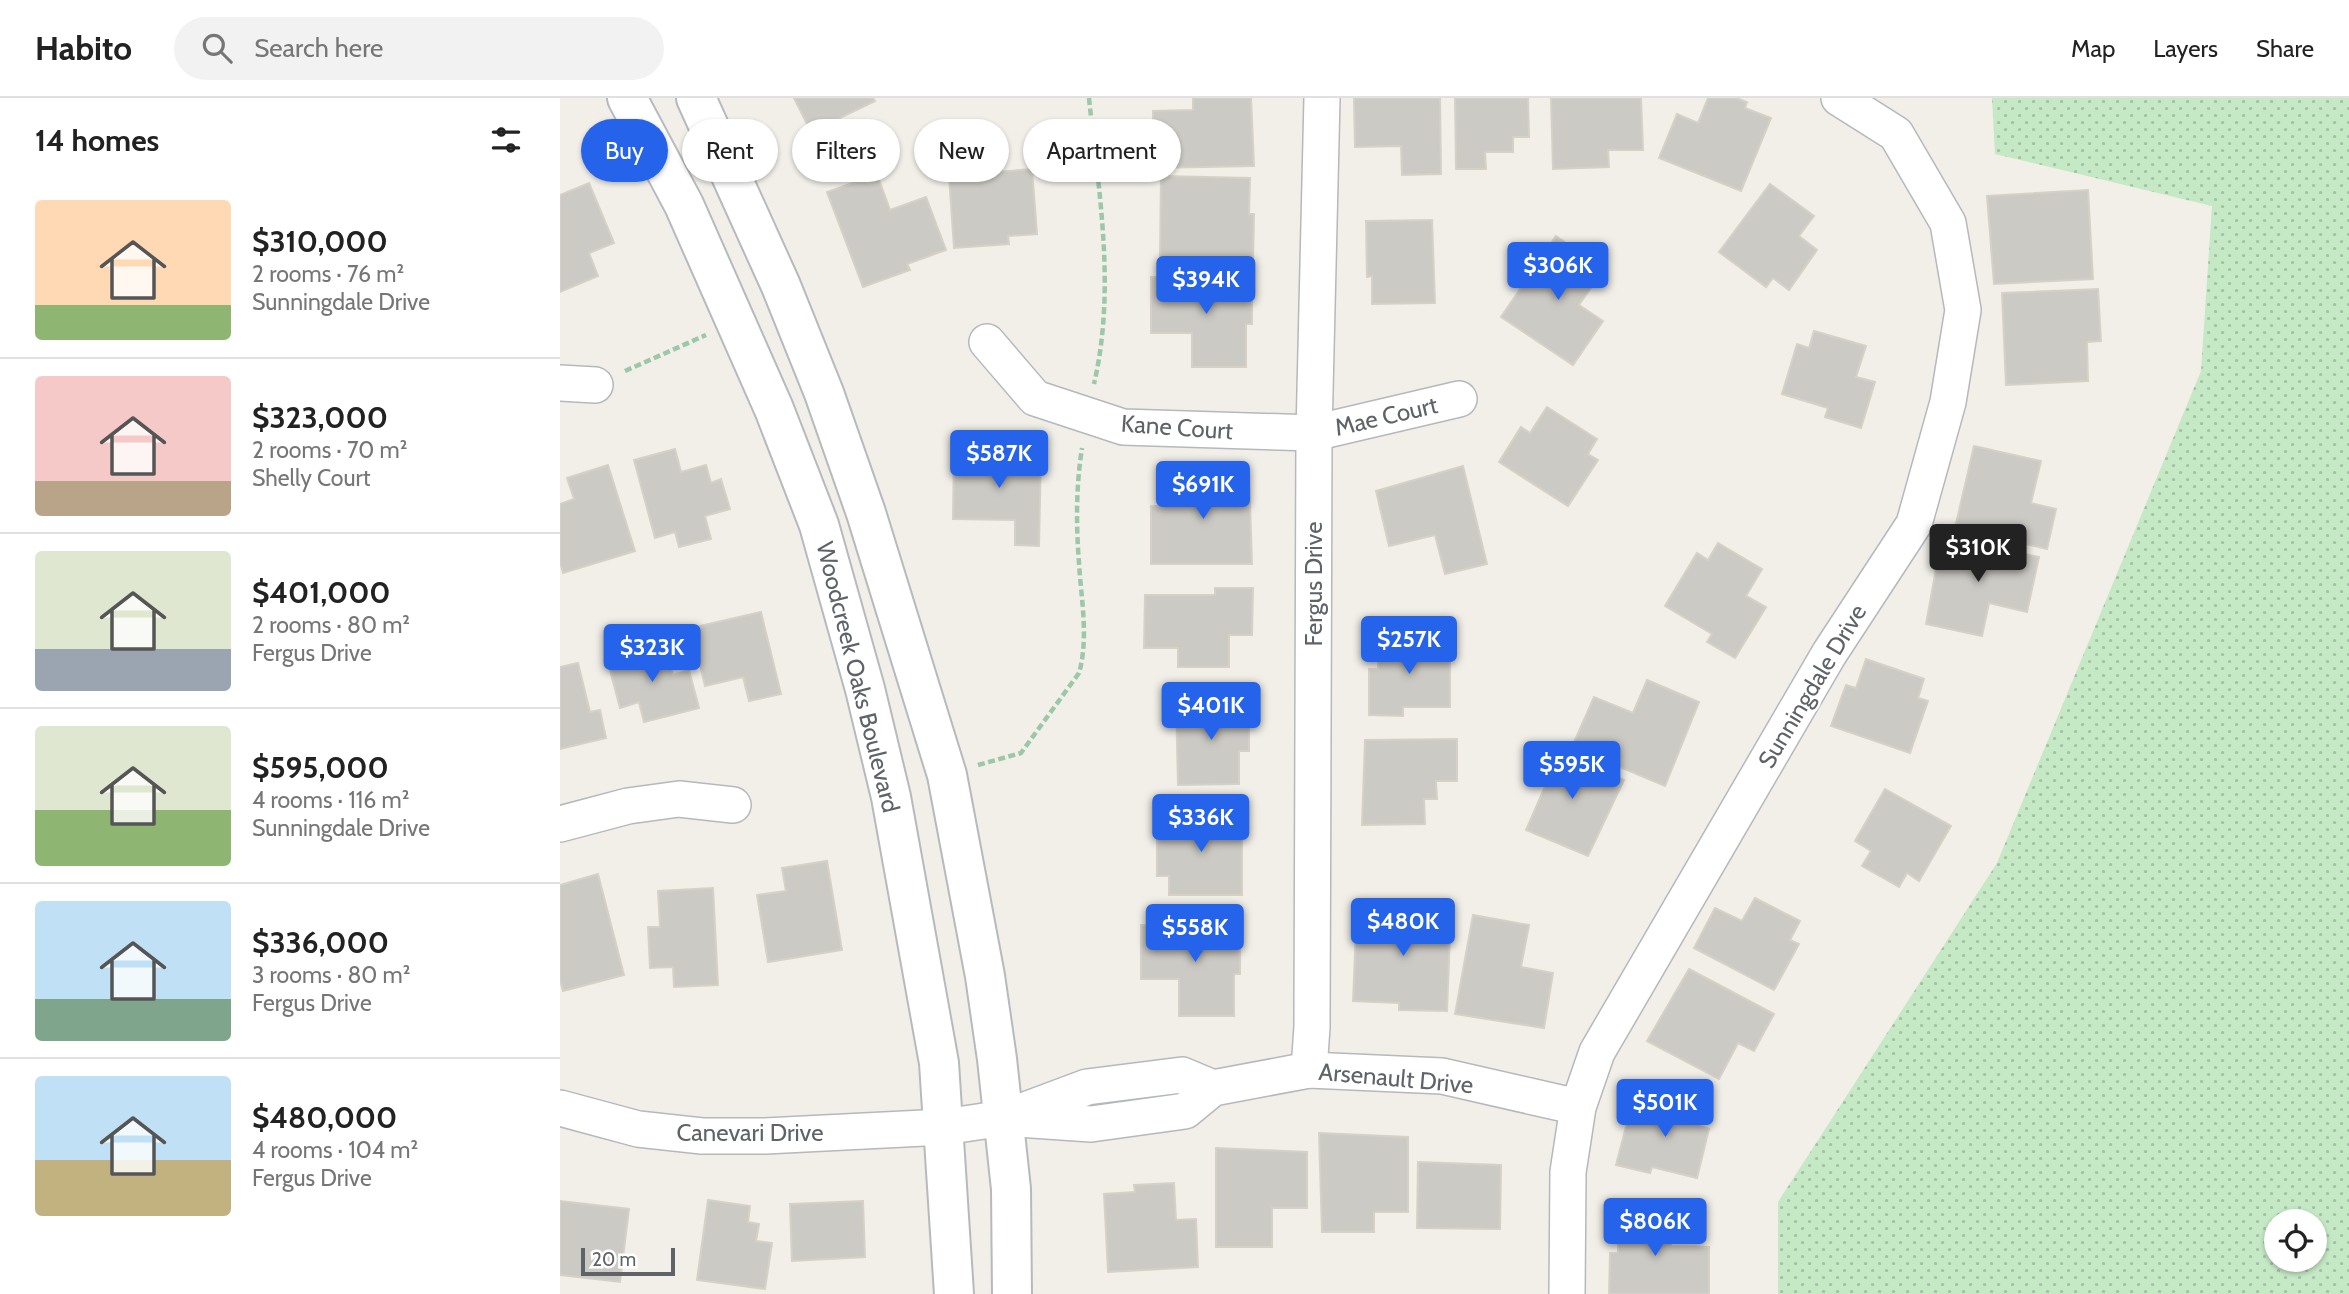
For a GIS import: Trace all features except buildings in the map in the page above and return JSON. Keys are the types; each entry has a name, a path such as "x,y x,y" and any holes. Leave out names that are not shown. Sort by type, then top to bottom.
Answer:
{"main road":[{"name":"Woodcreek Oaks Boulevard","path":"627,98 684,205 774,409 819,525 865,689 891,797 936,1039 954,1294"},
{"name":"Woodcreek Oaks Boulevard","path":"696,98 781,286 824,393 866,513 947,775 985,976 1004,1118 1011,1189 1012,1294"}],"street":[{"name":"Fergus Drive","path":"1309,1070 1312,1027 1314,433 1322,98"},
{"name":"Sunningdale Drive","path":"1567,1294 1568,1172 1578,1107 1597,1052 1829,654 1914,524 1948,402 1963,310 1948,223 1896,134 1839,98"},
{"name":"Kane Court","path":"987,342 1035,398 1123,426 1314,433"},
{"path":"560,383 594,384"},
{"name":"Mae Court","path":"1314,433 1459,399"},
{"path":"560,824 628,806 679,799 733,805"},
{"name":"Arsenault Drive","path":"1004,1118 1091,1124 1185,1111 1213,1088 1309,1070 1442,1076 1578,1107"},
{"path":"1004,1118 1087,1087 1182,1075 1213,1088"},
{"path":"1124,1083 1128,1119"},
{"name":"Canevari Drive","path":"560,1108 638,1129 702,1136 944,1127 1004,1118"}],"path":[{"path":"947,775 1021,753 1079,673 1083,659 1077,504 1087,415 1103,346 1107,298 1105,244 1089,98"},
{"path":"594,384 736,322"}],"green space":[{"path":"1992,98 2349,98 2349,1294 1778,1294 1778,1202 1997,863 2201,371 2212,206 1995,154"}]}
